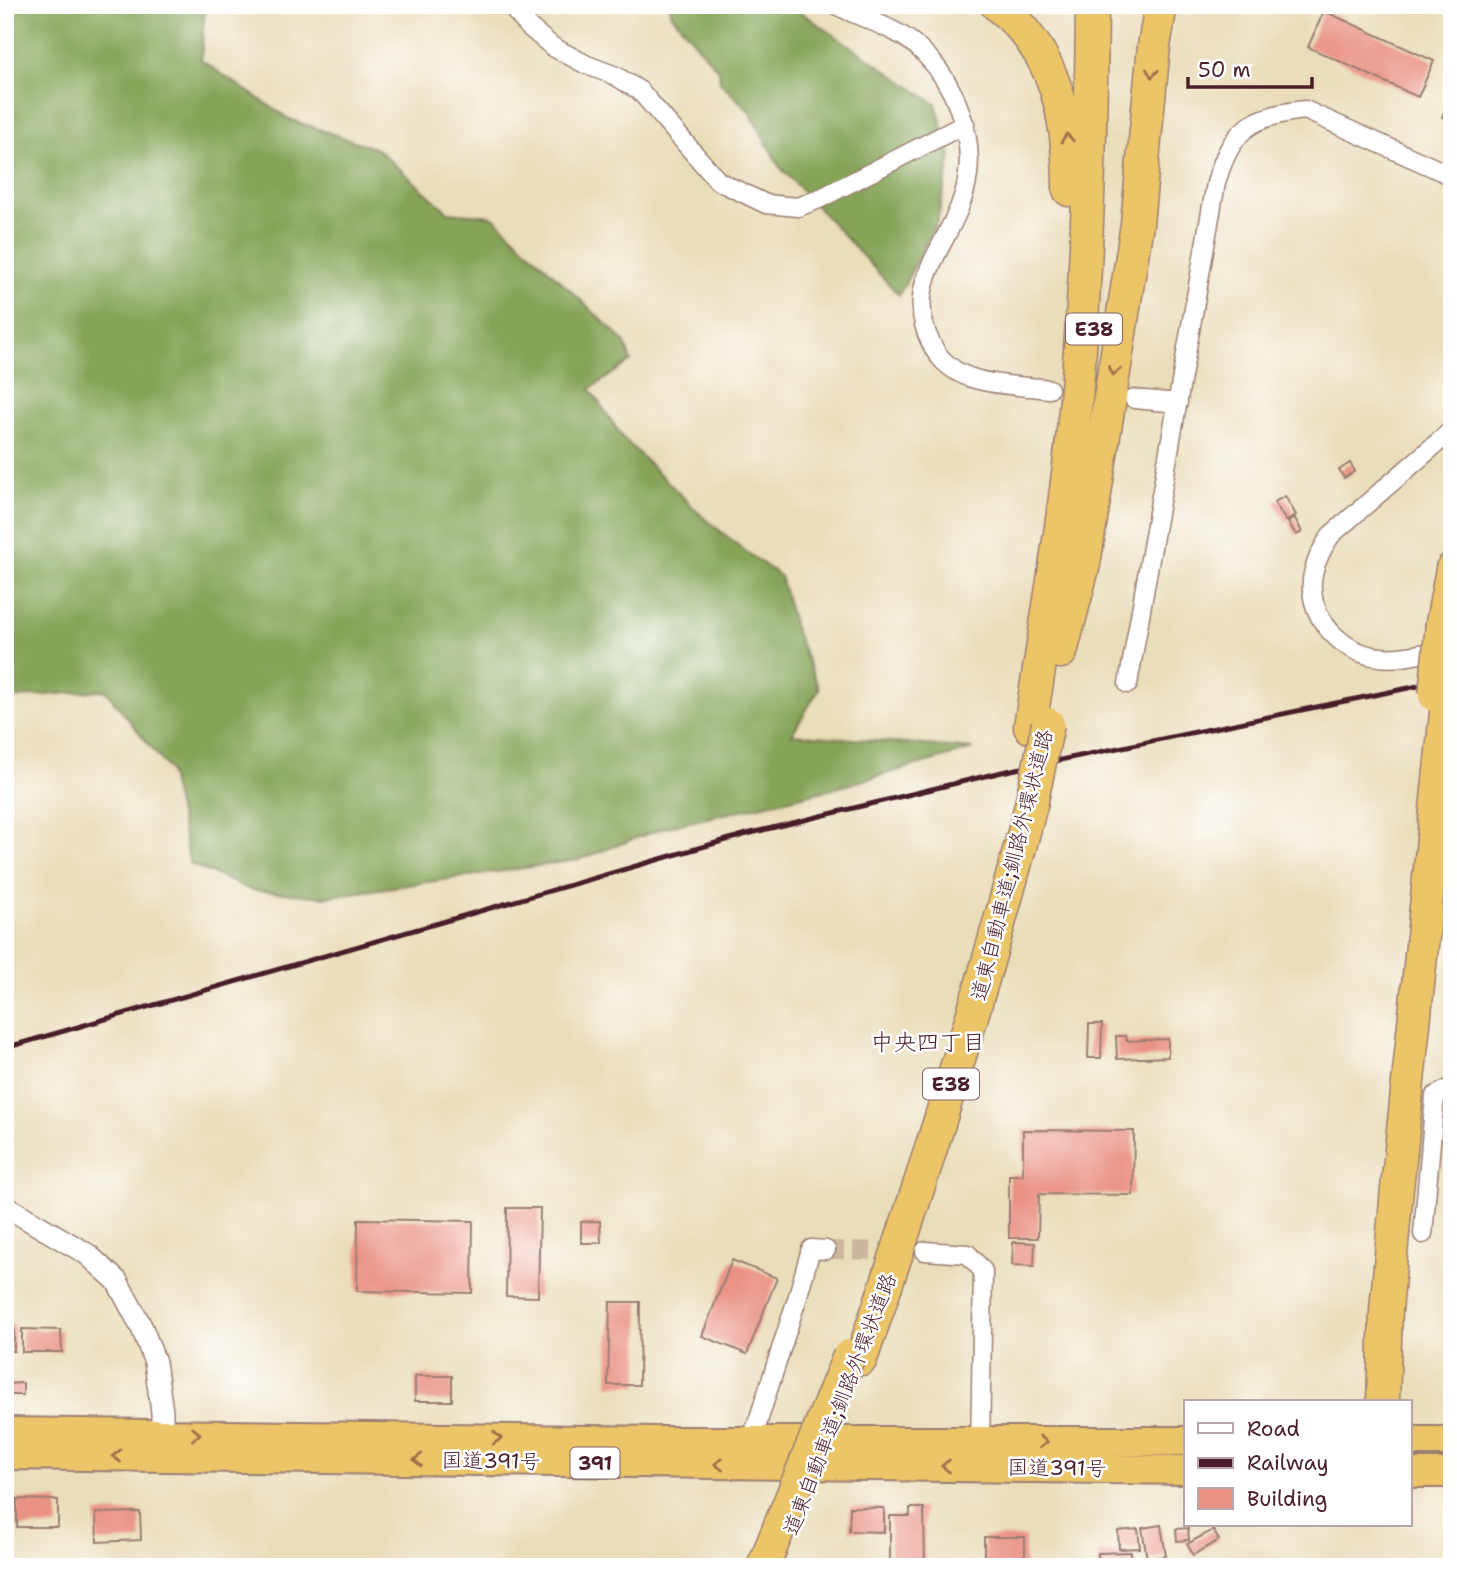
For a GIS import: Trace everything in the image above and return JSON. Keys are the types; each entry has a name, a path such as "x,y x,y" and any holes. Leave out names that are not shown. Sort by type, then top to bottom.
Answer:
{"highway":[{"path":"997,5 1012,17 1036,45 1051,73 1067,131 1069,169 1066,500"},
{"name":"道東自動車道;釧路外環状道路","path":"1039,726 1078,377 1086,265 1092,5"},
{"name":"道東自動車道;釧路外環状道路","path":"777,1567 907,1225 970,1026 1006,903 1039,726 1061,652 1080,500 1091,381 1105,131 1108,5"},
{"path":"1061,652 1084,564 1137,224 1154,46 1161,5"},
{"path":"1369,1400 1387,1188 1449,640 1452,569"},
{"path":"1383,1400 1386,1310 1395,1202 1442,694"},
{"name":"道東自動車道;釧路外環状道路","path":"763,1567 855,1357"},
{"name":"国道391号","path":"5,1432 162,1445 980,1455 1184,1441"},
{"name":"国道391号","path":"5,1455 162,1445 752,1440 1184,1470"},
{"path":"1412,1441 1452,1441"},
{"path":"1412,1473 1452,1473"}],"street":[{"path":"510,5 529,27 553,47 587,65 616,76 640,91 718,181 766,204 798,207 819,199 965,124"},
{"path":"836,5 900,33 924,53 946,81 965,124 969,173 959,210 931,263 920,299 924,330 934,350 946,365 974,379 1049,389"},
{"path":"1128,684 1216,183 1224,154 1236,137 1255,122 1279,113 1305,110 1452,176"},
{"path":"1134,399 1178,403"},
{"path":"1449,640 1383,658 1362,654 1347,647 1334,635 1319,615 1312,590 1321,550 1331,535 1452,430"},
{"path":"1423,1234 1435,1096 1452,1087"},
{"path":"5,1206 87,1254 117,1281 142,1328 155,1362 162,1445"},
{"path":"752,1440 811,1249 827,1250"},
{"path":"925,1251 968,1254 983,1271 980,1455"}],"green space":[{"path":"5,5 205,5 201,60 289,119 377,149 448,212 492,216 624,341 631,361 590,389 623,438 703,517 780,576 795,630 819,689 792,734 973,749 829,790 663,828 578,860 325,897 251,890 190,864 169,770 105,690 10,698 5,687"},
{"path":"670,5 790,5 936,104 951,157 937,222 899,295 779,166 750,112 720,82 719,71 672,15"}],"building":[{"path":"1324,11 1434,61 1418,97 1308,47"},
{"path":"1452,95 1452,121 1442,117"},
{"path":"1350,463 1355,471 1344,478 1339,470"},
{"path":"1285,496 1296,515 1286,521 1274,502"},
{"path":"1295,518 1302,532 1296,535 1288,522"},
{"path":"1089,1024 1102,1024 1101,1058 1088,1058"},
{"path":"1116,1036 1126,1036 1127,1041 1168,1039 1168,1057 1117,1059"},
{"path":"1023,1130 1134,1131 1133,1195 1039,1194 1038,1238 1009,1238 1009,1175 1023,1175"},
{"path":"507,1208 540,1208 538,1297 506,1296"},
{"path":"358,1219 473,1221 472,1293 357,1291"},
{"path":"600,1221 601,1243 581,1243 581,1222"},
{"path":"1013,1242 1035,1243 1034,1266 1012,1265"},
{"path":"732,1260 777,1278 747,1354 702,1336"},
{"path":"610,1302 640,1302 639,1385 608,1385"},
{"path":"5,1325 14,1325 14,1351 5,1351"},
{"path":"22,1329 61,1330 62,1352 22,1352"},
{"path":"415,1376 452,1376 452,1401 415,1401"},
{"path":"23,1383 23,1395 6,1395 5,1384"},
{"path":"17,1499 58,1500 58,1527 17,1527"},
{"path":"850,1507 884,1508 884,1532 849,1531"},
{"path":"910,1508 924,1508 925,1567 890,1567 890,1516 910,1516"},
{"path":"140,1512 141,1540 97,1542 96,1513"},
{"path":"1161,1525 1166,1556 1147,1559 1142,1528"},
{"path":"1188,1528 1189,1540 1177,1541 1176,1529"},
{"path":"1138,1529 1140,1548 1119,1549 1118,1531"},
{"path":"1213,1530 1219,1540 1193,1555 1187,1544"},
{"path":"984,1537 1025,1537 1025,1565 984,1565"},
{"path":"1131,1552 1132,1567 1098,1567 1098,1553"}],"tunnel":[{"path":"826,1250 903,1251"}],"railway":[{"path":"5,1048 747,834 1002,772 1452,679"}],"district":[{"name":"中央四丁目","path":"928,1042"}]}
